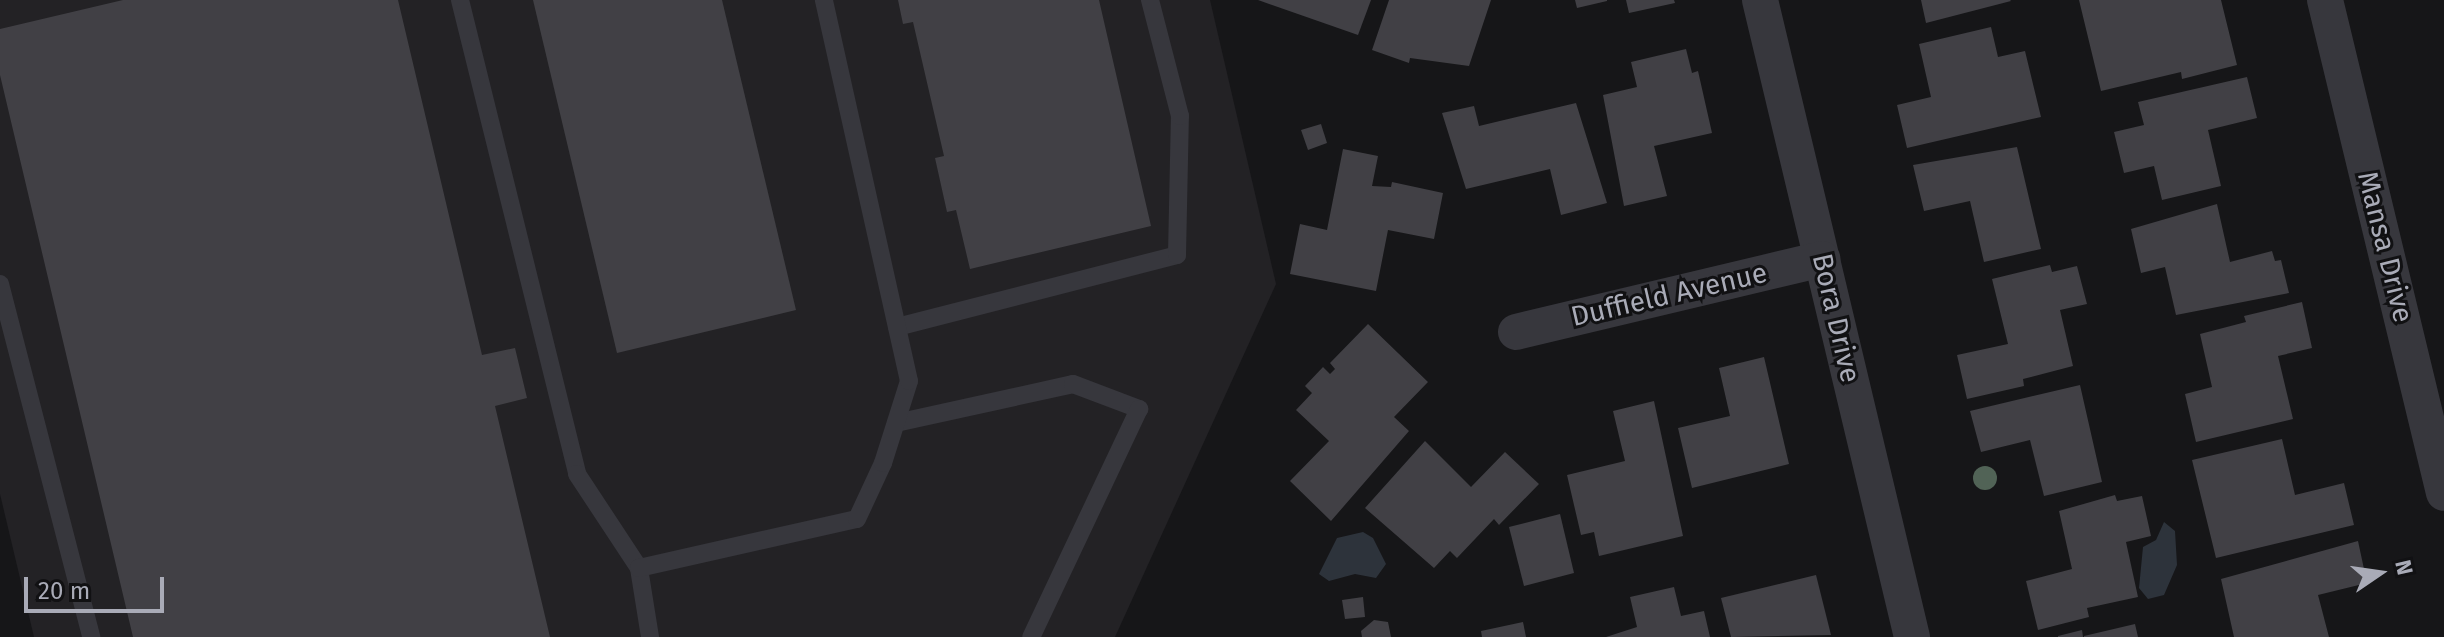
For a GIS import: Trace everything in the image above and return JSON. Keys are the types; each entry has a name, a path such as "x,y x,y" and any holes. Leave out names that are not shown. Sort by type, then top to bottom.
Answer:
{"street":[{"name":"Bora Drive","path":"1760,0 1912,637"},
{"name":"Mansa Drive","path":"2325,0 2444,493"},
{"name":"Duffield Avenue","path":"1516,332 1822,259"}],"lane":[{"path":"460,0 577,474 639,568 650,637"},
{"path":"639,568 857,519 896,423 909,381 824,0"},
{"path":"897,327 1177,255 1180,116 1150,0"},
{"path":"0,284 91,637"},
{"path":"896,423 1073,384 1139,409 1031,637"}],"shaded area":[{"path":"0,0 1210,0 1276,284 1115,637 34,637 0,494"},
{"path":"2164,522 2175,531 2177,565 2164,595 2148,599 2139,588 2143,547 2156,540"},
{"path":"1363,532 1373,538 1386,564 1376,578 1355,574 1329,581 1319,574 1337,538"}],"building":[{"path":"123,0 398,0 482,355 515,348 527,398 495,406 550,637 133,637 0,75 0,29"},
{"path":"533,0 722,0 796,310 617,353"},
{"path":"898,0 1099,0 1151,226 970,269 956,210 947,212 935,158 944,156 913,22 903,24"},
{"path":"1258,0 1371,0 1358,35"},
{"path":"1389,0 1491,0 1469,66 1410,58 1409,63 1372,50"},
{"path":"1575,0 1607,0 1607,1 1577,8"},
{"path":"1626,0 1674,0 1675,3 1629,13"},
{"path":"1921,0 2010,0 2011,1 1926,23"},
{"path":"2079,0 2221,0 2237,65 2182,79 2181,72 2101,91"},
{"path":"1991,27 1998,57 2025,51 2041,117 1907,148 1897,105 1931,97 1919,44"},
{"path":"1686,49 1692,73 1698,71 1712,133 1654,146 1667,196 1624,206 1603,95 1637,87 1631,62"},
{"path":"2247,77 2257,118 2208,130 2221,186 2162,200 2154,166 2124,173 2114,132 2144,125 2138,102"},
{"path":"1576,103 1607,203 1561,215 1550,169 1466,189 1442,113 1474,106 1479,126"},
{"path":"1321,124 1327,143 1308,150 1301,130"},
{"path":"2017,147 2041,249 1984,262 1970,201 1924,211 1913,165"},
{"path":"1343,149 1378,156 1372,186 1391,187 1392,182 1443,193 1434,239 1388,230 1376,291 1290,274 1300,224 1327,230"},
{"path":"2217,204 2230,262 2272,251 2275,261 2281,260 2289,293 2176,315 2165,267 2141,273 2131,229"},
{"path":"2050,265 2052,272 2077,266 2087,304 2060,310 2073,366 2023,379 2024,386 1967,399 1957,355 2008,344 1992,279"},
{"path":"2302,302 2312,348 2278,356 2293,419 2196,442 2185,394 2212,387 2200,334 2246,322 2244,316"},
{"path":"1368,324 1428,382 1394,417 1409,431 1331,521 1290,481 1329,441 1296,410 1312,393 1305,386 1323,367 1330,374 1335,369 1330,363"},
{"path":"1764,357 1789,464 1692,488 1678,428 1730,416 1719,368"},
{"path":"2080,385 2102,482 2044,496 2030,440 1981,452 1970,411"},
{"path":"1654,401 1683,536 1599,556 1594,532 1581,535 1567,475 1625,461 1613,411"},
{"path":"2282,439 2295,495 2344,483 2354,525 2216,558 2192,460"},
{"path":"1425,441 1471,487 1505,452 1539,484 1499,525 1494,519 1457,558 1450,551 1434,568 1365,508"},
{"path":"2115,495 2117,501 2142,496 2151,536 2126,542 2138,597 2087,608 2089,617 2038,630 2026,581 2072,569 2059,511"},
{"path":"1560,514 1574,573 1524,586 1509,527"},
{"path":"2358,541 2367,583 2318,595 2329,637 2234,637 2221,579"},
{"path":"1816,575 1831,635 1731,637 1721,598"},
{"path":"1674,587 1681,616 1704,611 1710,637 1606,637 1637,627 1630,597"},
{"path":"1363,597 1365,617 1345,619 1342,600"},
{"path":"1374,620 1388,622 1391,637 1362,637 1361,631"},
{"path":"1523,622 1526,637 1482,637 1481,631"},
{"path":"2135,624 2138,637 2084,637 2084,636"},
{"path":"2082,630 2083,637 2058,637 2058,636"}]}
